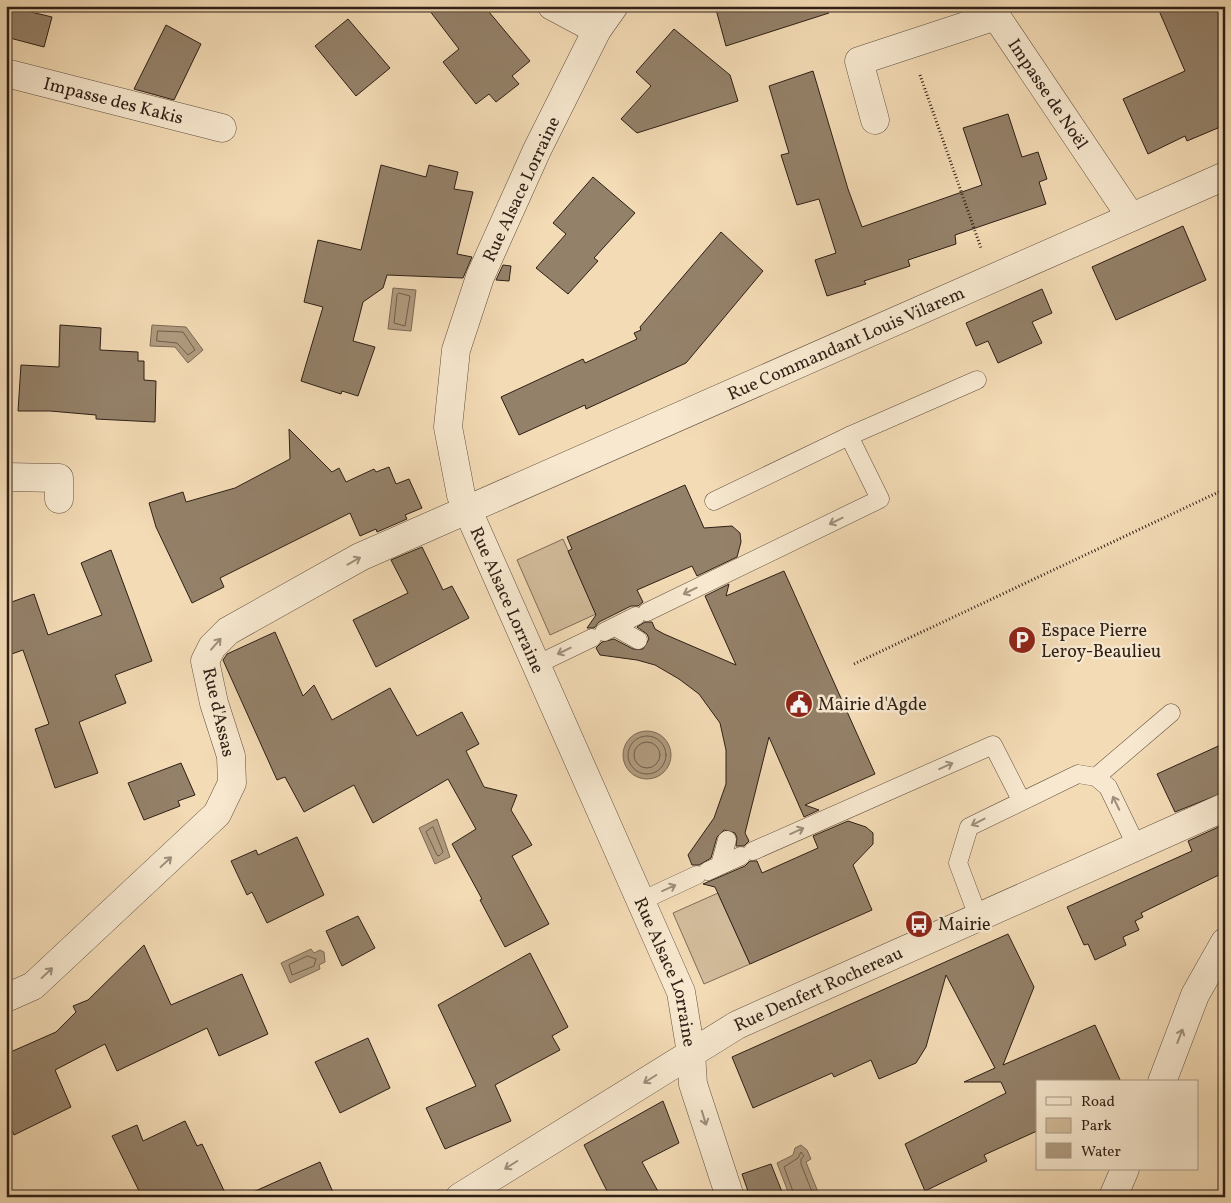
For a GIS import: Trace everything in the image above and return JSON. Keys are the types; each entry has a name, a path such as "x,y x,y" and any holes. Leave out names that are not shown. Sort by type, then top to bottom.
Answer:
{"street":[{"path":"552,6 598,30"},
{"name":"Rue Alsace Lorraine","path":"614,6 598,30 537,150 480,277 456,350 448,427 461,495 681,992 691,1053 693,1084 730,1197"},
{"name":"Impasse de Noël","path":"875,120 860,61 996,16 1131,217"},
{"name":"Impasse des Kakis","path":"6,73 222,128"},
{"name":"Rue Commandant Louis Vilarem","path":"468,511 1225,176"},
{"path":"6,477 59,478 59,499"},
{"name":"Rue d'Assas","path":"6,998 34,986 217,814 232,784 231,756 214,703 205,661 212,647 228,632 360,557 468,511"},
{"name":"Rue Denfert Rochereau","path":"460,1197 737,1025 1225,807"},
{"path":"1163,1080 1195,995 1225,942"},
{"path":"1113,1197 1125,1170"}],"lane":[{"path":"714,501 850,436 978,380"},
{"path":"536,665 880,500 850,436"},
{"path":"604,632 638,640"},
{"path":"1096,777 1171,713"},
{"path":"641,901 993,744 1021,800"},
{"path":"979,918 958,863 969,827 1021,800 1078,774 1096,777 1108,786 1137,847"},
{"path":"708,870 727,840"}],"path":[{"path":"909,44 993,279"},
{"path":"854,664 1225,489"}],"green space":[{"path":"563,539 596,614 550,635 517,560"},
{"path":"718,893 750,964 704,984 673,913"}],"water":[{"path":"393,288 416,290 411,331 388,329"},
{"path":"152,325 186,327 203,350 188,363 175,347 150,346"},
{"path":"642,731 652,731 664,738 671,750 671,760 664,772 652,779 642,779 634,775 627,768 623,760 623,750 627,742 634,735"},
{"path":"437,819 450,857 435,864 419,828"},
{"path":"311,949 314,953 320,950 324,952 325,962 319,965 320,969 290,983 281,963"},
{"path":"801,1145 807,1150 811,1159 806,1162 820,1197 790,1197 777,1163 793,1155 795,1148"}],"building":[{"path":"6,6 52,17 44,47 6,37"},
{"path":"426,6 484,6 530,61 512,76 519,84 496,102 489,94 476,104 443,62 459,49"},
{"path":"715,6 828,6 829,13 726,46"},
{"path":"1157,6 1225,6 1225,125 1187,141 1185,136 1148,154 1123,99 1185,71"},
{"path":"348,19 390,68 356,96 315,46"},
{"path":"166,25 201,44 174,100 134,89"},
{"path":"674,29 730,75 738,101 637,133 621,119 651,86 636,72"},
{"path":"813,71 848,189 862,227 982,185 963,128 1008,114 1022,157 1038,152 1047,179 1039,182 1046,204 955,235 956,244 908,260 910,266 864,281 866,284 827,296 815,260 836,253 819,199 797,205 781,155 789,153 769,86"},
{"path":"381,165 426,177 429,165 458,172 454,189 473,192 457,254 472,257 463,278 387,275 383,288 363,302 353,341 375,347 358,396 342,391 341,394 301,381 323,307 304,302 318,240 361,250"},
{"path":"593,177 635,213 594,258 598,261 568,294 536,268 566,234 553,223"},
{"path":"1183,226 1206,280 1116,320 1092,267"},
{"path":"721,232 763,271 686,363 586,409 585,405 519,435 501,397 583,359 585,363 637,339 634,333 641,330 640,327"},
{"path":"503,265 511,266 509,281 496,280"},
{"path":"1042,289 1052,313 1032,322 1042,343 998,363 988,341 976,346 966,323"},
{"path":"60,325 101,328 100,350 138,352 138,361 144,361 144,380 156,381 155,422 96,419 96,415 50,411 18,411 21,365 59,367"},
{"path":"289,429 332,472 339,468 346,482 374,469 376,472 389,467 396,484 409,479 422,508 405,515 407,519 377,532 376,529 360,536 350,513 220,578 224,587 192,603 156,527 149,503 183,492 186,502 235,488 290,459"},
{"path":"685,485 704,528 732,526 740,533 741,542 737,557 697,576 692,566 637,590 643,602 638,606 631,606 599,622 594,628 587,628 596,615 568,551 572,549 567,537"},
{"path":"422,547 443,590 452,586 469,618 376,667 353,620 408,593 391,560"},
{"path":"111,550 152,661 115,675 126,703 79,722 98,773 55,788 35,729 49,724 23,650 6,656 6,604 34,594 48,635 102,615 81,563"},
{"name":"Mairie d'Agde","path":"784,571 875,774 805,805 819,810 804,817 769,737 745,833 749,841 744,846 736,846 737,838 735,833 724,830 717,837 711,858 699,865 692,865 688,855 714,818 726,784 726,750 720,723 699,694 679,679 655,665 637,660 600,655 596,648 602,642 614,639 633,649 643,649 649,639 647,634 637,627 645,622 652,622 655,629 664,634 736,665 705,596 729,584 726,596"},
{"path":"275,632 303,696 314,685 332,720 390,688 417,736 462,712 479,744 466,751 484,787 517,795 511,810 532,845 512,856 549,924 505,947 480,900 482,899 452,844 476,829 448,779 373,823 354,785 304,812 285,777 277,780 223,660 227,654"},
{"path":"1225,743 1225,792 1175,812 1157,774"},
{"path":"181,763 195,795 178,801 180,806 144,820 128,783"},
{"path":"848,821 866,827 873,833 873,844 853,865 872,910 750,964 715,887 703,884 745,866 750,861 757,861 762,873 818,848 813,836"},
{"path":"1225,824 1225,872 1141,913 1143,917 1135,921 1139,930 1123,937 1126,945 1095,960 1088,944 1084,945 1067,907 1192,851 1188,841"},
{"path":"297,837 324,895 267,923 252,892 247,895 231,861 256,850 258,855"},
{"path":"358,916 375,948 342,966 326,931"},
{"path":"1008,934 1034,987 1003,1065 1095,1025 1120,1080 1036,1080 1036,1131 984,1155 987,1161 925,1191 905,1144 1006,1093 1001,1082 964,1082 995,1068 946,975 926,1047 916,1063 879,1079 871,1060 834,1077 832,1073 753,1108 732,1057"},
{"path":"144,945 171,1005 242,974 268,1034 219,1056 207,1028 117,1071 105,1044 55,1070 71,1107 14,1135 6,1117 6,1054 56,1032 76,1012 73,1006 88,1000"},
{"path":"530,953 568,1027 552,1036 560,1050 495,1085 511,1121 445,1149 426,1108 476,1086 438,1005"},
{"path":"368,1038 390,1088 340,1113 315,1062"},
{"path":"663,1101 679,1143 642,1162 661,1197 610,1197 584,1145"},
{"path":"185,1121 197,1146 202,1144 227,1197 142,1197 112,1136 137,1125 143,1141"},
{"path":"320,1162 335,1197 242,1197"},
{"path":"771,1164 784,1197 750,1197 742,1174"}],"place":[{"name":"Espace Pierre Leroy-Beaulieu","path":"1022,640"},
{"name":"Mairie d'Agde","path":"799,704"},
{"name":"Mairie","path":"919,924"}]}
